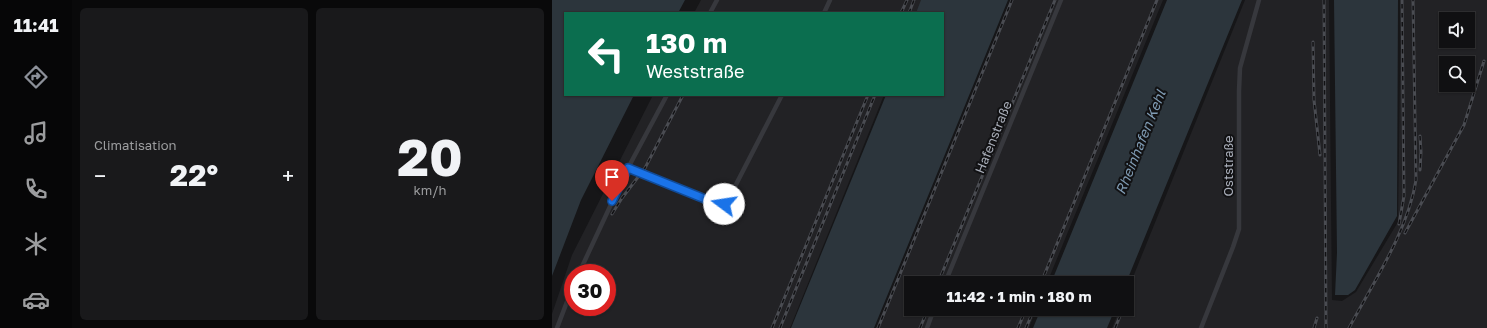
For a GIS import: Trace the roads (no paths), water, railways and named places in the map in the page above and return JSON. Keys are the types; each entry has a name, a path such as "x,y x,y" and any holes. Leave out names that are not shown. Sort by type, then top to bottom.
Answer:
{"street":[{"path":"711,12 717,0"},
{"path":"824,12 830,0"},
{"name":"Hafenstraße","path":"948,276 1060,0"},
{"name":"Oststraße","path":"1201,328 1239,229 1240,68 1259,0"},
{"path":"583,264 628,168 666,96"},
{"path":"628,168 715,203 724,204 728,200 781,96"},
{"path":"557,328 564,310"},
{"path":"926,328 931,316"}],"water":[{"path":"552,0 685,0 679,12 564,12 564,96 633,96 581,200 552,276"},
{"path":"921,0 1008,0 874,328 791,328 886,96 944,96 944,12 916,12"},
{"name":"Rheinhafen Kehl","path":"1167,0 1242,0 1129,276 1054,276"},
{"path":"1334,0 1398,0 1397,216 1355,290 1348,295 1335,295 1337,253"},
{"path":"1038,316 1112,316 1107,328 1033,328"}],"railway":[{"path":"901,12 907,0"},
{"path":"909,12 914,0"},
{"path":"878,328 1012,0"},
{"path":"941,276 1055,0"},
{"path":"1044,276 1157,0"},
{"path":"1324,0 1326,328"},
{"path":"1399,224 1404,196 1402,0"},
{"path":"1349,328 1379,275 1398,237 1406,218 1416,180 1413,0"},
{"path":"1313,42 1314,100 1320,155"},
{"path":"1405,233 1464,125 1484,61"},
{"path":"612,214 622,198 645,168 682,96"},
{"path":"772,328 868,96"},
{"path":"780,328 875,96"},
{"path":"1420,136 1420,170"},
{"path":"920,328 925,316"},
{"path":"1018,328 1023,316"},
{"path":"1026,328 1031,316"},
{"path":"1115,328 1120,316"},
{"path":"1314,328 1317,318"}]}
